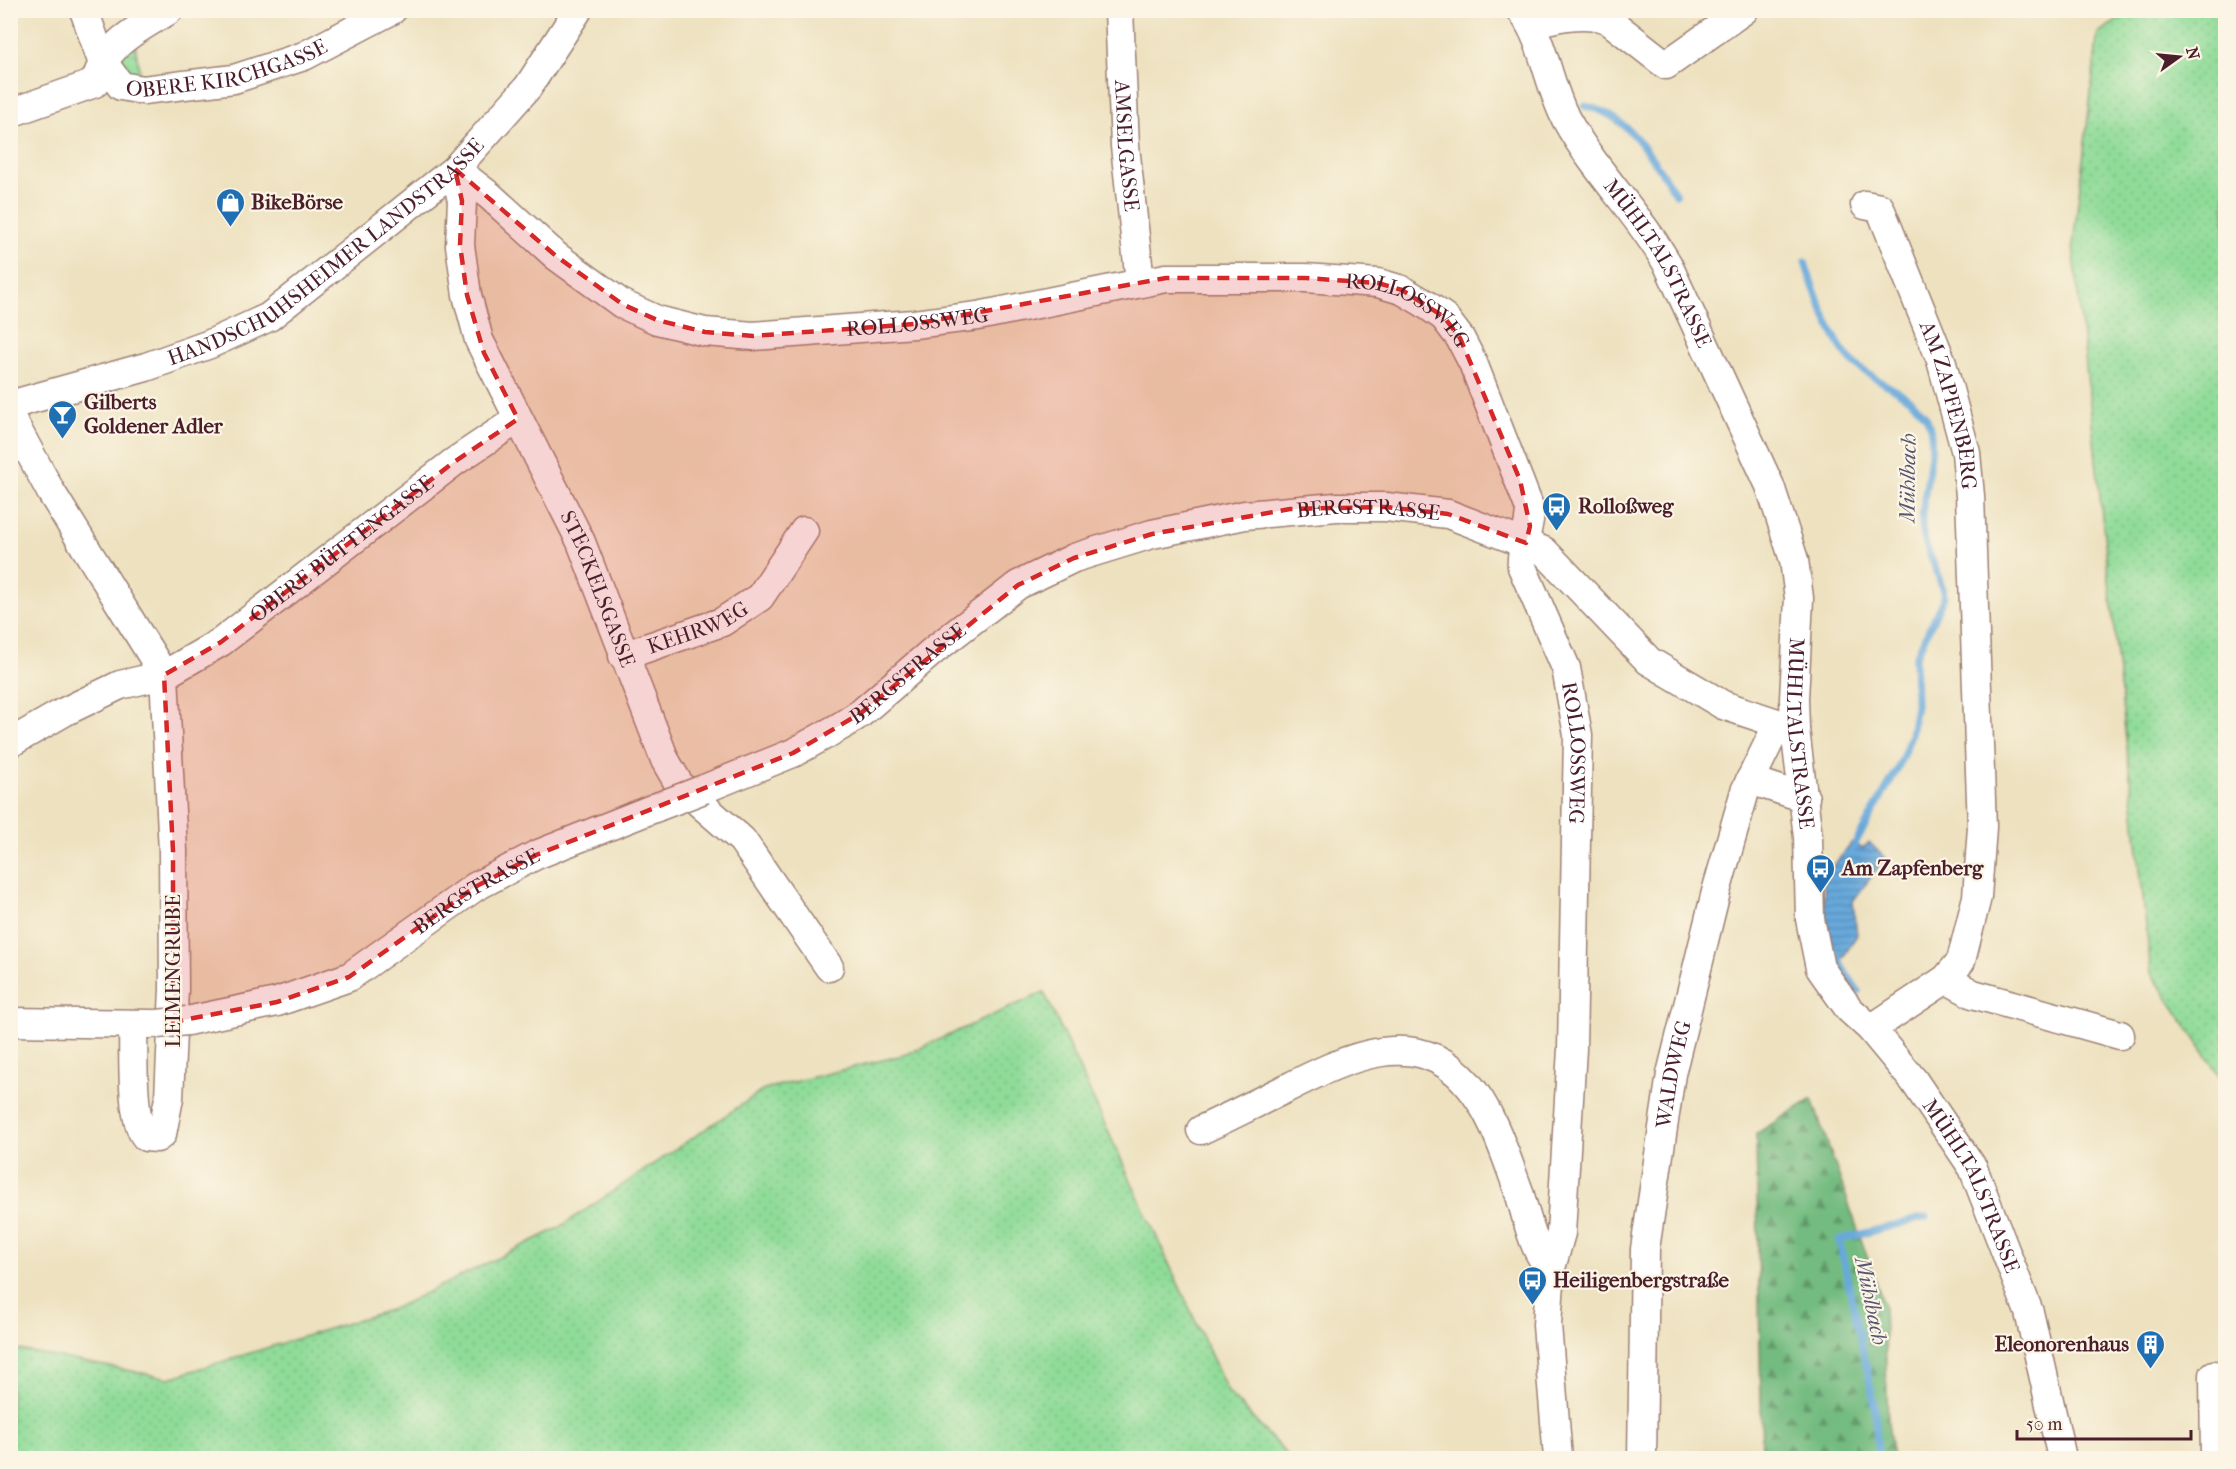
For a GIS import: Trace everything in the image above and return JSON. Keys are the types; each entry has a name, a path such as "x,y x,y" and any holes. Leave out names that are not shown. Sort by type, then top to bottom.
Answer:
{"street":[{"path":"84,10 102,62 136,31 169,10"},
{"name":"OBERE KIRCHGASSE","path":"102,62 121,86 142,90 234,79 304,56 392,10"},
{"name":"HANDSCHUHSHEIMER LANDSTRASSE","path":"10,405 146,367 210,344 270,316 455,169 528,87 578,10"},
{"name":"AMSELGASSE","path":"1119,10 1125,146 1140,282"},
{"path":"1525,17 1599,16 1666,65 1744,10"},
{"name":"MÜHLTALSTRASSE","path":"1525,17 1556,101 1568,123 1614,190 1647,229 1668,265 1778,505 1797,575 1798,646 1794,699 1787,726 1805,798 1808,901 1816,954 1829,984 1871,1029 1937,1112 1973,1168 2029,1311 2062,1458"},
{"name":"OBERE KIRCHGASSE","path":"10,113 95,83 102,62"},
{"name":"ROLLOSSWEG","path":"455,169 490,196 556,256 622,304 657,320 684,328 753,336 914,324 978,316 1140,282 1185,277 1305,278 1378,283 1402,290 1444,317 1460,338 1473,363 1530,509 1526,543 1521,558 1522,567 1566,668 1576,709 1578,735 1572,1049 1561,1233 1551,1268"},
{"name":"STECKELSGASSE","path":"455,169 462,201 460,245 473,318 484,353 581,542 623,656 672,776 680,786 709,808 742,840 829,967"},
{"name":"AM ZAPFENBERG","path":"1865,204 1880,208 1928,326 1954,401 1968,473 1980,726 1981,862 1977,897 1961,961 1946,979 1871,1029"},
{"path":"10,417 51,492 164,675"},
{"name":"OBERE BÜTTENGASSE","path":"10,743 64,712 120,686 164,675 221,642 454,462 518,419"},
{"name":"BERGSTRASSE","path":"10,1022 145,1024 187,1021 278,1002 349,977 475,886 536,855 793,753 861,713 934,650 1018,585 1074,558 1152,534 1245,515 1290,509 1386,507 1456,516 1526,543 1544,551 1557,562 1575,586 1649,661 1723,705 1787,726"},
{"name":"KEHRWEG","path":"623,656 722,622 760,597 804,531"},
{"name":"LEIMENGRUBE","path":"145,1024 138,1117 142,1133 146,1137 157,1138 162,1134 169,1098 173,1038 173,851 164,675"},
{"name":"WALDWEG","path":"1642,1458 1645,1249 1671,1074 1716,892 1750,780 1787,726"},
{"path":"1750,780 1805,798"},
{"path":"1946,979 1973,994 2120,1035"},
{"path":"1201,1130 1353,1059 1389,1051 1425,1054 1460,1075 1481,1103 1509,1166 1540,1254 1551,1268 1548,1357 1558,1458"},
{"path":"2214,1375 2215,1458"}],"highlighted area":[{"path":"455,169 556,256 622,304 657,320 705,332 753,336 914,324 1166,278 1305,278 1378,283 1402,290 1444,317 1460,338 1520,480 1530,526 1526,543 1448,514 1386,507 1290,509 1152,534 1074,558 1018,585 861,713 793,753 536,855 475,887 349,977 277,1002 173,1022 173,851 164,675 221,642 454,462 518,419 484,353 467,295 460,245 462,201"}],"green space":[{"path":"2132,11 2225,11 2225,1084 2151,973 2073,245 2098,33"},
{"path":"135,43 140,77 120,73 122,51"},
{"path":"1044,992 1228,1392 1290,1458 11,1458 11,1352 20,1350 169,1378 393,1309 557,1229 765,1089 907,1054"},
{"path":"1812,1099 1884,1305 1888,1423 1893,1458 1762,1458 1756,1134"}],"water":[{"path":"1852,842 1863,849 1869,842 1885,858 1853,901 1857,935 1842,959 1835,961 1824,910 1824,878"}],"waterway":[{"name":"Mühlbach","path":"1585,106 1601,111 1627,128 1648,153 1676,194"},
{"name":"Mühlbach","path":"1805,262 1817,297 1842,349 1867,373 1912,401 1927,419 1932,442 1922,523 1925,542 1944,597 1915,658 1916,705 1911,735 1898,768 1851,851"},
{"name":"Mühlbach","path":"1837,952 1842,967 1858,991"},
{"name":"Mühlbach","path":"1878,1458 1875,1407 1839,1240 1926,1217"}],"place":[{"name":"BikeBörse","path":"230,228"},
{"name":"Gilberts Goldener Adler","path":"63,440"},
{"name":"Rolloßweg","path":"1557,532"},
{"name":"Am Zapfenberg","path":"1821,894"},
{"name":"Heiligenbergstraße","path":"1532,1306"},
{"name":"Eleonorenhaus","path":"2150,1370"}]}
